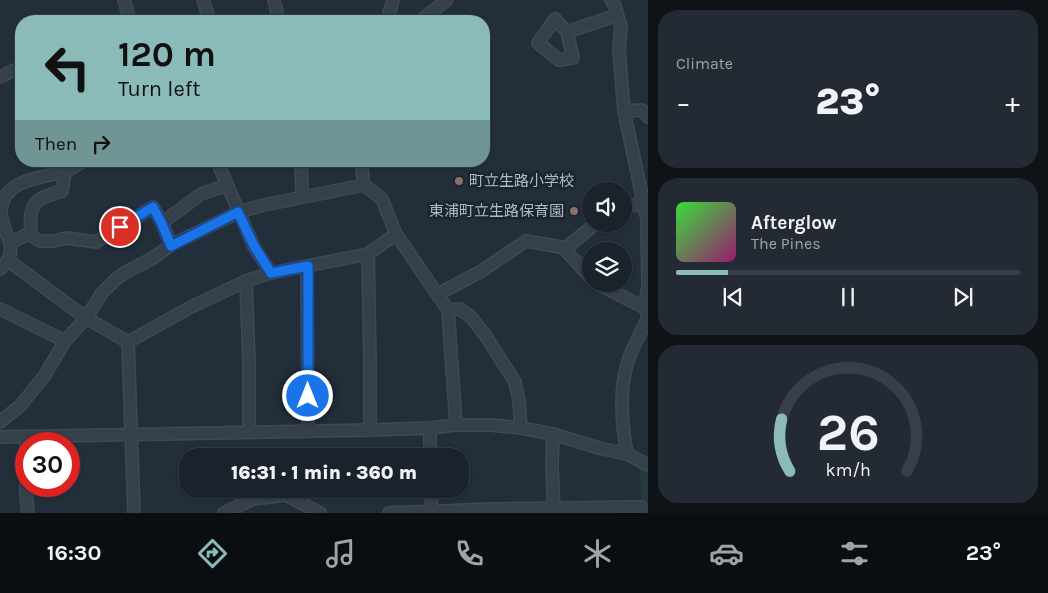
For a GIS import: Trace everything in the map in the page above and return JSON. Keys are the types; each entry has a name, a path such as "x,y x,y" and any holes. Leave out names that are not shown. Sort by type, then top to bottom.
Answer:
{"street":[{"path":"124,0 128,15"},
{"path":"203,0 208,15"},
{"path":"274,0 278,15"},
{"path":"389,15 393,0"},
{"path":"428,15 447,0"},
{"path":"611,0 615,6 621,26 619,50 624,111 647,219 647,314 626,367 623,383 623,428 627,454"},
{"path":"567,32 617,14"},
{"path":"0,77 15,71"},
{"path":"624,111 642,110 648,116"},
{"path":"0,269 9,261 12,252 1,214 3,191 16,185 65,172 74,167"},
{"path":"220,167 254,246 271,273"},
{"path":"301,167 302,197"},
{"path":"362,167 364,185 382,199 396,234 448,310 456,425"},
{"path":"10,243 28,234 31,229 30,217 32,206 35,202 43,196 62,191 65,172"},
{"path":"162,224 201,194 227,185"},
{"path":"0,422 21,405 39,382 65,341 86,318 102,293 116,279 171,246 238,212 364,185"},
{"path":"632,206 644,202"},
{"path":"28,234 40,241 54,241 66,238 96,242 153,207 171,246"},
{"path":"566,248 585,232"},
{"path":"128,342 191,307 246,281 271,273 368,254 396,234"},
{"path":"438,294 480,272 526,241 566,248"},
{"path":"566,248 567,252 582,268"},
{"path":"368,254 370,430"},
{"path":"9,261 86,318 128,342"},
{"path":"308,266 308,431"},
{"path":"246,281 250,362 249,432"},
{"path":"611,292 647,314"},
{"path":"0,308 65,341"},
{"path":"448,310 460,309 471,317 515,382 519,401 521,428"},
{"path":"128,342 134,513"},
{"path":"80,435 370,430 491,425 554,434 599,448 627,454 648,464"},
{"path":"430,428 430,448"},
{"path":"554,434 552,465 554,511"},
{"path":"0,437 15,436"},
{"path":"224,513 253,499 286,495 320,513"},
{"path":"26,497 28,513"},
{"path":"431,498 432,513"},
{"path":"389,513 432,513 493,509 554,511 641,507 645,513"}],"green space":[{"path":"640,464 648,470 648,513 641,507"}],"place":[{"name":"町立生路小学校","path":"459,181"},
{"name":"東浦町立生路保育園","path":"574,211"}],"route":[{"path":"120,227 153,207 171,246 238,212 254,246 271,273 308,266 308,396"}]}
